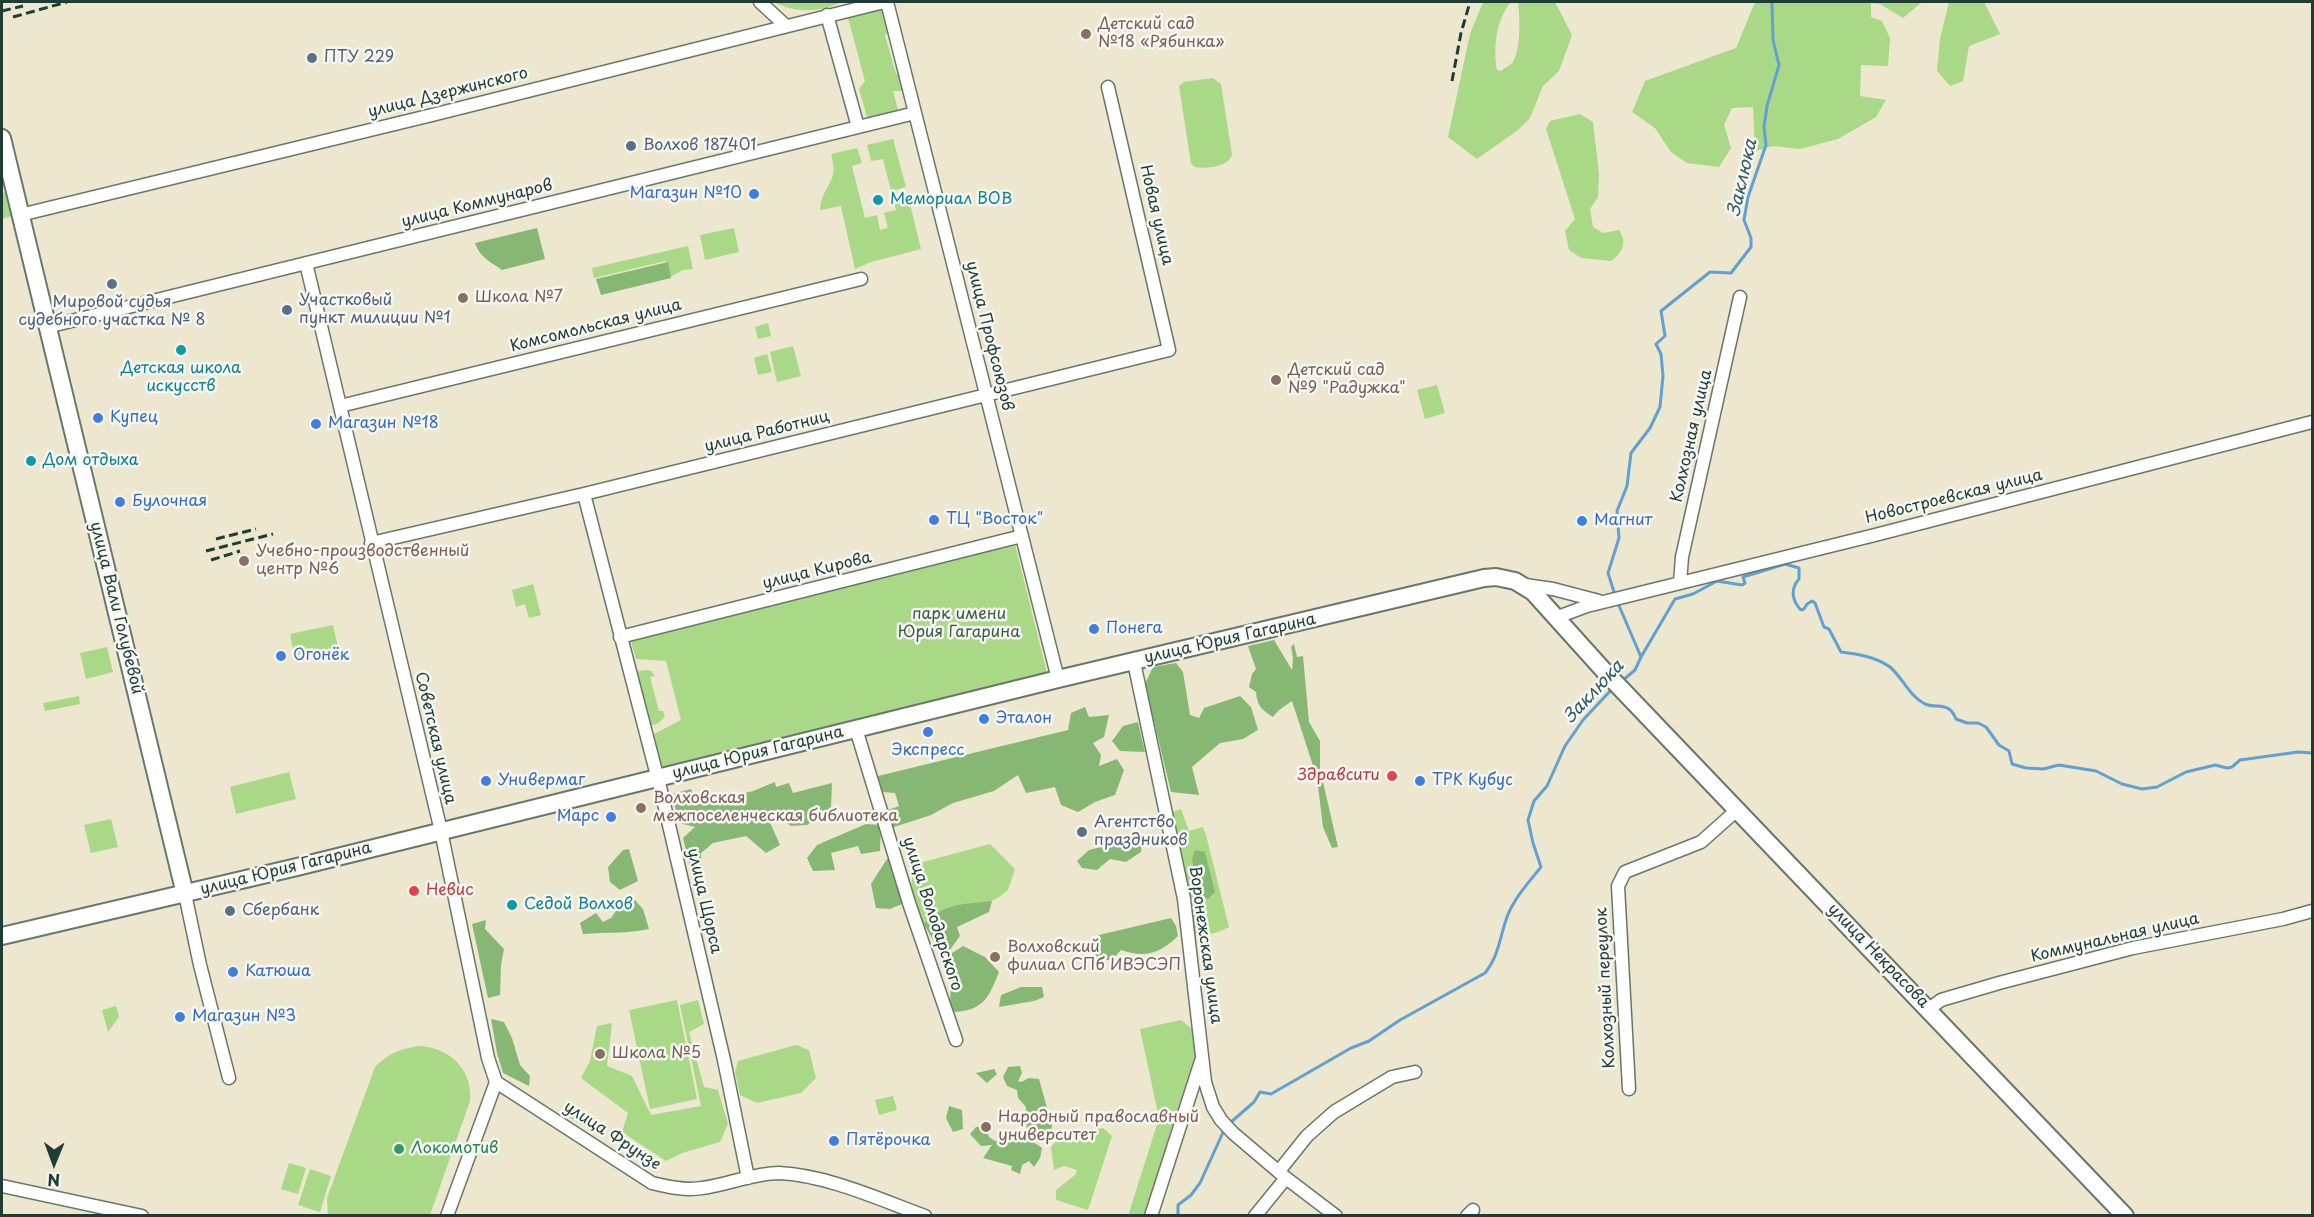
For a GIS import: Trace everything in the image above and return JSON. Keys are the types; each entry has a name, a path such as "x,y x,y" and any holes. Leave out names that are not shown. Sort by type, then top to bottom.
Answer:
{"main road":[{"name":"улица Вали Голубевой","path":"2,138 185,894"},
{"name":"улица Юрия Гагарина","path":"2,936 185,894 1058,678 1323,618 1440,587 1496,577 1519,583"},
{"path":"1519,583 1533,592 1556,618"},
{"name":"улица Некрасова","path":"1556,618 1629,698 2125,1215"}],"street":[{"path":"760,2 785,25"},
{"name":"улица Дзержинского","path":"20,215 886,2"},
{"name":"улица Профсоюзов","path":"886,2 1058,678"},
{"path":"827,15 858,127"},
{"name":"Новая улица","path":"1108,87 1160,303 1169,350"},
{"name":"улица Коммунаров","path":"47,327 915,113"},
{"name":"Советская улица","path":"306,263 441,831 488,1058 496,1082"},
{"name":"Комсомольская улица","path":"340,406 861,279"},
{"name":"Колхозная улица","path":"1680,583 1682,557 1740,297"},
{"name":"улица Работниц","path":"371,543 584,494 1169,350"},
{"name":"Новостроевская улица","path":"1556,618 1603,602 2313,422"},
{"name":"улица Щорса","path":"584,494 658,778 724,1060 748,1178"},
{"name":"улица Кирова","path":"620,637 1022,536"},
{"name":"Новостроевская улица","path":"1519,583 1553,588 1603,602"},
{"name":"Воронежская улица","path":"1134,662 1184,899 1205,1082 1221,1120 1282,1174"},
{"name":"улица Володарского","path":"856,729 909,903 956,1040"},
{"name":"Колхозный переулок","path":"1629,1089 1618,886 1625,872 1701,842 1737,810"},
{"name":"улица Вали Голубевой","path":"185,894 200,965 229,1078"},
{"name":"Коммунальная улица","path":"1929,1010 1941,1000 2133,948 2313,911"},
{"name":"Воронежская улица","path":"1151,1215 1203,1057"},
{"path":"1255,1215 1307,1136 1334,1112 1392,1077 1415,1072"},
{"path":"447,1215 496,1082"},
{"name":"улица Фрунзе","path":"496,1082 652,1183 670,1188 701,1189 779,1173 825,1181 925,1215"},
{"path":"1282,1174 1336,1215"},
{"path":"2,1186 142,1215"}],"green space":[{"path":"774,2 841,2 816,10 799,10"},
{"path":"1483,2 1511,2 1502,17 1497,34 1496,62 1497,70 1501,71 1513,62 1516,56 1519,41 1518,2 1555,2 1572,35 1559,71 1543,86 1530,118 1518,130 1477,159 1448,137 1470,34"},
{"path":"1755,2 1922,2 1903,18 1880,4 1871,3 1871,17 1882,21 1890,38 1888,66 1861,65 1860,96 1886,100 1876,117 1838,139 1800,149 1773,146 1755,151 1753,107 1732,108 1724,125 1731,148 1719,167 1687,163 1671,152 1655,128 1632,112 1645,81 1736,48"},
{"path":"1949,2 1984,2 2000,34 1969,46 1963,81 1950,86 1937,71 1940,39"},
{"path":"882,9 889,32 885,35 896,74 902,74 905,91 893,91 898,110 867,117 859,89 865,81 848,18"},
{"path":"1213,78 1221,84 1232,155 1221,165 1195,167 1191,163 1179,86 1184,82"},
{"path":"1580,114 1593,122 1599,174 1598,197 1590,209 1593,227 1603,233 1619,230 1622,235 1621,251 1611,261 1581,258 1569,250 1565,231 1575,219 1546,129 1550,121"},
{"path":"893,139 906,187 891,191 883,159 871,161 867,145"},
{"path":"857,148 862,163 852,166 865,218 877,215 880,230 888,228 884,213 896,210 893,199 908,196 921,249 871,262 855,269 841,206 820,210 821,201 832,178 831,154"},
{"path":"5,192 12,216 2,219 2,193"},
{"path":"537,228 545,259 502,270 482,256 475,243"},
{"path":"734,228 739,252 705,260 700,235"},
{"path":"688,246 693,269 683,270 670,277 666,261 594,278 592,268"},
{"path":"668,262 671,278 601,295 596,279"},
{"path":"768,323 771,336 758,339 755,327"},
{"path":"793,346 801,376 777,382 770,352"},
{"path":"767,354 772,372 758,375 754,358"},
{"path":"1437,385 1445,413 1425,419 1417,390"},
{"name":"парк имени Юрия Гагарина","path":"1014,540 1047,673 661,767 654,734 681,720 666,661 636,659 630,638"},
{"path":"533,584 541,615 529,618 525,604 516,607 512,590"},
{"path":"333,625 338,647 294,656 290,634"},
{"path":"1274,640 1292,670 1291,647 1294,644 1297,657 1303,656 1309,722 1320,741 1320,769 1338,847 1332,848 1323,827 1317,778 1292,701 1273,717 1261,707 1256,692 1249,687 1252,674 1256,669 1248,646"},
{"path":"107,647 113,672 86,679 80,653"},
{"path":"1176,663 1183,672 1190,715 1199,718 1204,708 1240,696 1251,707 1258,730 1243,739 1220,743 1192,767 1199,795 1171,792 1145,684 1153,667"},
{"path":"651,671 655,676 650,677 659,711 663,711 665,716 659,723 649,726 635,672"},
{"path":"79,696 80,704 45,711 43,703"},
{"path":"1085,707 1089,717 1109,715 1104,737 1093,743 1101,755 1099,766 1117,759 1124,770 1115,795 1095,802 1078,812 1061,805 1055,787 1026,793 1018,775 994,791 953,803 931,815 891,828 888,810 899,806 895,793 882,792 878,776 1068,730 1071,713"},
{"path":"1138,722 1145,752 1120,751 1112,741 1123,726"},
{"path":"289,772 296,799 236,814 230,787"},
{"path":"775,782 776,787 789,783 793,793 832,783 831,807 807,825 791,826 775,814 768,818 780,845 766,853 746,836 713,843 701,853 702,893 696,892 683,838 695,827 679,823 672,794 691,789 696,805 753,791"},
{"path":"1181,809 1189,831 1203,827 1206,835 1229,927 1216,933 1201,935 1192,933 1172,812"},
{"path":"111,819 118,847 91,853 84,825"},
{"path":"866,824 881,825 880,851 861,854 858,846 831,853 835,870 813,871 807,858 817,845"},
{"path":"1133,839 1142,844 1141,852 1126,862 1110,859 1097,870 1082,868 1077,861 1089,850"},
{"path":"990,844 1015,869 1008,890 991,901 956,906 940,911 924,924 915,909 911,895 916,864"},
{"path":"629,849 638,881 620,890 610,882 608,867 623,850"},
{"path":"1195,850 1205,852 1215,892 1208,899 1199,894 1192,860"},
{"path":"887,859 902,860 908,876 902,904 890,909 876,908 871,884"},
{"path":"634,899 643,909 649,929 583,934 580,923 596,913 603,922"},
{"path":"992,901 989,912 957,927 960,936 947,954 935,944 924,924 946,908"},
{"path":"1171,918 1178,936 1165,947 1145,954 1121,950 1112,960 1097,960 1093,945 1099,935"},
{"path":"486,920 485,929 504,949 500,995 488,998 472,924"},
{"path":"963,946 985,957 999,972 984,1001 973,1008 955,1012 950,1006 952,953"},
{"path":"1021,987 1042,987 1044,997 999,1007 1001,995"},
{"path":"677,1000 697,1099 650,1109 629,1010"},
{"path":"698,1000 704,1024 689,1032 704,1087 718,1090 728,1124 720,1142 682,1153 666,1161 622,1132 628,1113 581,1078 590,1061 597,1026 612,1023 607,1066 632,1076 651,1115 701,1106 680,1005"},
{"path":"116,1006 119,1017 108,1032 102,1010"},
{"path":"491,1019 504,1022 512,1038 520,1065 530,1076 529,1086 503,1073"},
{"path":"1181,1020 1197,1033 1197,1049 1144,1215 1128,1216 1159,1118 1140,1029"},
{"path":"796,1045 809,1050 816,1078 801,1093 757,1103 740,1095 735,1072 738,1061"},
{"name":"Локомотив","path":"418,1046 429,1047 449,1055 463,1070 470,1089 470,1101 430,1215 328,1215 327,1198 375,1067 394,1053"},
{"path":"1020,1066 1022,1073 1018,1081 1029,1078 1039,1079 1052,1126 1050,1134 1042,1133 1033,1138 1027,1135 1026,1107 1018,1098 1017,1090 1007,1086 1003,1077 1008,1067"},
{"path":"994,1069 997,1074 987,1083 976,1073"},
{"path":"893,1096 897,1110 879,1115 875,1100"},
{"path":"570,1105 599,1121 593,1131 565,1115"},
{"path":"949,1106 962,1110 963,1129 953,1132 946,1118"},
{"path":"976,1127 985,1127 989,1137 995,1141 1005,1140 1008,1133 1034,1143 1042,1148 1040,1158 1034,1167 1029,1161 1022,1165 1020,1174 1011,1170 1012,1166 983,1158 992,1145 981,1146 970,1134"},
{"path":"1103,1128 1112,1136 1088,1210 1056,1200 1056,1190 1075,1175 1077,1170 1064,1166 1054,1170 1051,1147 1060,1137"},
{"path":"289,1163 306,1168 298,1194 281,1189"},
{"path":"310,1169 331,1176 320,1212 298,1205"}],"waterway":[{"name":"Заклюка","path":"1615,595 1608,573 1619,538 1617,511 1627,486 1631,453 1650,428 1660,407 1663,376 1661,354 1656,344 1665,336 1661,311 1710,272 1731,273 1751,247 1751,238 1744,220 1748,197 1766,145 1764,127 1767,106 1779,65 1773,40 1772,2"},
{"path":"1641,657 1675,599 1693,594 1717,581 1742,585 1745,583 1743,577 1785,564 1799,568 1799,579 1793,591 1798,606 1801,610 1812,601 1815,603 1824,627 1829,629 1841,652 1867,656 1885,664 1895,671 1919,701 1946,708 1953,713 1956,719 1967,723 1978,723 1986,727 1999,745 2009,751 2012,764 2043,769 2059,765 2096,771 2122,784 2142,789 2157,787 2186,772 2215,765 2227,768 2240,760 2298,752 2312,753"},
{"name":"Заклюка","path":"1617,601 1641,657 1635,670 1622,681"},
{"name":"Заклюка","path":"1230,1123 1254,1102 1260,1092 1271,1094 1351,1048 1369,1041 1400,1020 1485,973 1496,953 1510,910 1541,867 1528,820 1534,801 1547,786 1565,746 1583,720 1612,689"},
{"name":"Заклюка","path":"1178,1216 1178,1205 1191,1195 1200,1183 1225,1128"}],"railway":[{"path":"13,17 67,2"},
{"path":"1452,81 1461,33 1470,2"},
{"path":"2,11 23,6"},
{"path":"216,539 256,529"},
{"path":"206,551 273,534"},
{"path":"211,560 240,551"}],"place":[{"name":"Детский сад №18 «Рябинка»","path":"1086,34"},
{"name":"ПТУ 229","path":"312,58"},
{"name":"Волхов 187401","path":"631,146"},
{"name":"Магазин №10","path":"754,194"},
{"name":"Мемориал ВОВ","path":"878,200"},
{"name":"Мировой судья судебного участка № 8","path":"112,284"},
{"name":"Школа №7","path":"463,298"},
{"name":"Участковый пункт милиции №1","path":"287,310"},
{"name":"Детская школа искусств","path":"181,350"},
{"name":"Детский cад №9 \"Радужка\"","path":"1276,380"},
{"name":"Купец","path":"98,418"},
{"name":"Магазин №18","path":"316,424"},
{"name":"Дом отдыха","path":"31,461"},
{"name":"Булочная","path":"120,502"},
{"name":"ТЦ \"Восток\"","path":"934,520"},
{"name":"Магнит","path":"1582,521"},
{"name":"Учебно-производственный центр №6","path":"244,561"},
{"name":"Понега","path":"1094,629"},
{"name":"Огонёк","path":"281,656"},
{"name":"Эталон","path":"984,719"},
{"name":"Экспресс","path":"928,732"},
{"name":"Здравсити","path":"1392,776"},
{"name":"Универмаг","path":"486,781"},
{"name":"ТРК Кубус","path":"1420,781"},
{"name":"Волховская межпоселенческая библиотека","path":"641,808"},
{"name":"Марс","path":"611,817"},
{"name":"Агентство праздников","path":"1082,832"},
{"name":"Невис","path":"414,891"},
{"name":"Седой Волхов","path":"512,905"},
{"name":"Сбербанк","path":"230,911"},
{"name":"Волховский филиал СПб ИВЭСЭП","path":"995,957"},
{"name":"Катюша","path":"233,972"},
{"name":"Магазин №3","path":"180,1017"},
{"name":"Школа №5","path":"600,1054"},
{"name":"Народный православный университет","path":"986,1127"},
{"name":"Пятёрочка","path":"834,1141"},
{"name":"Локомотив","path":"399,1149"}]}
